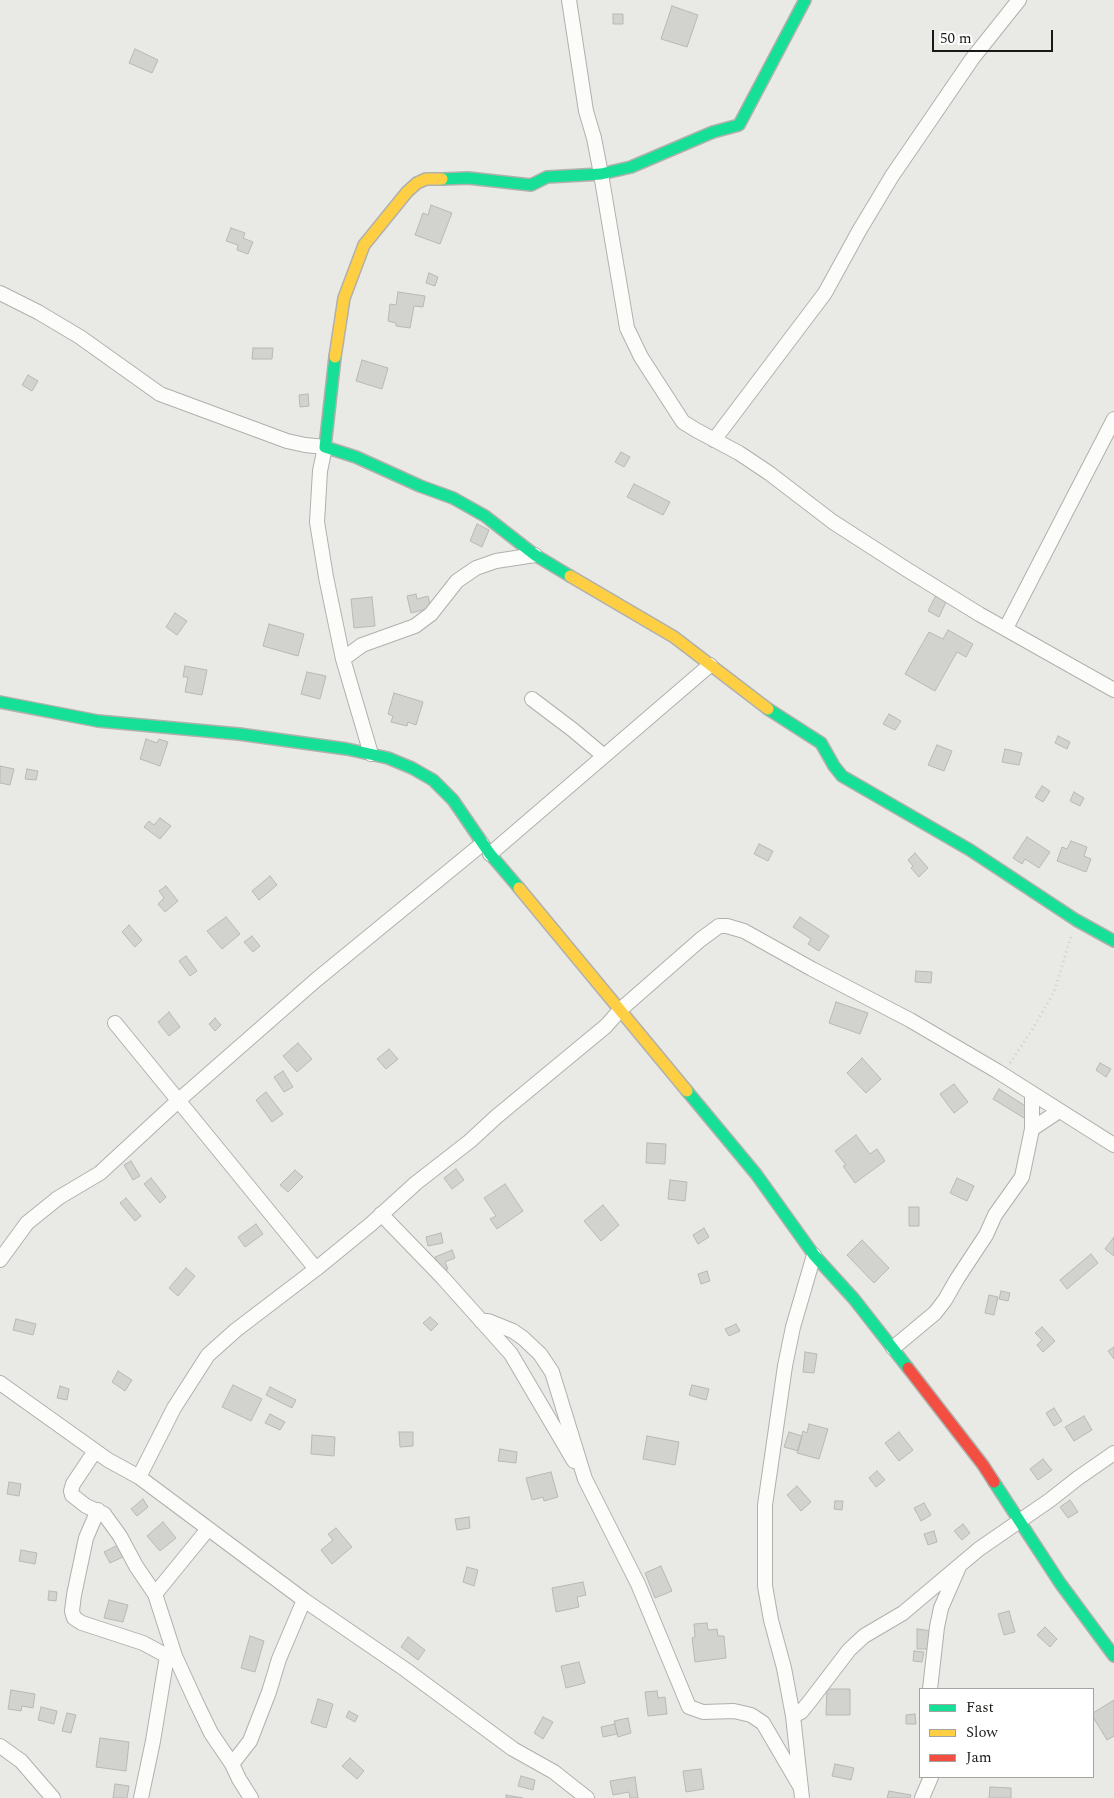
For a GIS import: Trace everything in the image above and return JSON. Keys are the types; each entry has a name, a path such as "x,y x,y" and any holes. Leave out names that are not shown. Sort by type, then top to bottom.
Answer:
{"street":[{"path":"569,0 586,111 594,138 601,174 622,309 627,328 633,344 683,422 739,453 833,522 979,614 1114,690"},
{"path":"371,754 343,659 326,577 318,522 320,471 325,447 344,298 364,245 407,192 417,183 426,179 468,178 520,186 531,185 547,178 601,174 630,167 713,132 739,124 805,0"},
{"path":"714,440 825,293 859,231 897,169 972,59 1019,0"},
{"path":"0,295 38,312 80,337 160,394 287,441 325,447 356,457 420,486 453,498 485,516 535,555 674,637 775,714 821,743 842,776 970,850 1076,920 1114,941"},
{"path":"1006,628 1114,419"},
{"path":"343,659 362,645 415,626 431,614 457,581 476,568 496,560 535,555"},
{"path":"0,1260 27,1223 58,1198 100,1173 179,1100 316,980 486,849 565,792 710,665"},
{"path":"532,699 604,756"},
{"path":"0,702 98,721 239,734 347,749 388,758 412,768 433,780 453,800 486,849 546,918 756,1174 814,1255 854,1299 893,1348 983,1465 1060,1583 1114,1656"},
{"path":"140,1477 174,1408 208,1355 236,1330 316,1269 599,1032 620,1010 700,940 719,926 744,930 812,969 910,1020 1114,1145"},
{"path":"115,1022 316,1269"},
{"path":"893,1348 935,1313 945,1300 986,1235 995,1216 1022,1177 1032,1129 1032,1094"},
{"path":"1032,1129 1059,1111"},
{"path":"381,1214 512,1354 585,1479 638,1584 689,1707 703,1712 734,1711 751,1715 763,1723 801,1793"},
{"path":"801,1793 793,1716 765,1586 765,1505 784,1366 814,1255"},
{"path":"481,1321 488,1321 513,1331 523,1338 540,1354 552,1372 585,1479"},
{"path":"0,1383 108,1460 140,1477 304,1600 406,1670 513,1749 554,1772 582,1792 587,1798"},
{"path":"95,1451 73,1484 72,1496 86,1506 104,1514 155,1594 172,1657 211,1733 232,1764 251,1798"},
{"path":"793,1716 801,1712 849,1650 864,1636 904,1613 979,1549 1021,1521 1114,1453"},
{"path":"98,1510 86,1538 74,1595 72,1611 74,1618 82,1623 143,1643 172,1657"},
{"path":"155,1594 208,1529"},
{"path":"930,1688 941,1608 960,1566"},
{"path":"232,1764 250,1741 269,1692 279,1659 304,1600"},
{"path":"141,1798 166,1662 172,1657"},
{"path":"0,1746 20,1761 53,1798"},
{"path":"922,1798 931,1778"}],"path":[{"path":"1002,1075 1032,1030 1054,992 1076,920"}],"building":[{"path":"672,6 698,15 687,47 661,39"},
{"path":"613,14 623,14 623,24 613,24"},
{"path":"135,49 158,60 152,73 129,63"},
{"path":"431,205 452,213 440,244 415,235 423,213 428,215"},
{"path":"231,228 245,233 243,238 253,242 248,254 237,250 238,245 226,241"},
{"path":"429,273 438,277 435,286 426,283"},
{"path":"398,292 425,296 423,307 414,306 410,328 396,326 396,323 388,321 390,304 396,305"},
{"path":"253,348 273,348 272,359 252,359"},
{"path":"362,360 388,368 382,389 356,381"},
{"path":"28,375 38,381 32,391 22,385"},
{"path":"308,394 309,406 300,407 299,395"},
{"path":"621,452 630,457 624,467 615,462"},
{"path":"634,484 670,502 663,515 627,497"},
{"path":"477,524 489,530 482,547 470,541"},
{"path":"416,594 417,599 428,596 431,608 411,613 407,596"},
{"path":"936,595 947,600 939,617 928,611"},
{"path":"372,597 375,626 354,628 351,599"},
{"path":"175,613 187,621 177,635 166,627"},
{"path":"269,624 304,634 298,656 263,646"},
{"path":"948,630 973,644 966,657 957,652 935,691 905,674 929,632 943,639"},
{"path":"185,666 207,670 202,695 185,692 188,677 183,677"},
{"path":"307,672 326,676 320,699 301,694"},
{"path":"394,693 423,702 416,725 408,722 407,726 391,722 393,716 388,714"},
{"path":"889,714 901,721 895,730 883,724"},
{"path":"1058,736 1070,742 1067,749 1055,743"},
{"path":"146,739 157,743 159,739 168,742 160,766 140,759"},
{"path":"937,745 952,751 944,771 928,765"},
{"path":"1005,749 1022,753 1019,765 1002,762"},
{"path":"0,766 14,769 10,785 0,783"},
{"path":"27,769 38,771 36,780 25,779"},
{"path":"1042,786 1050,791 1043,802 1035,797"},
{"path":"1074,792 1084,798 1080,806 1070,801"},
{"path":"160,818 171,826 160,839 144,827 149,821 154,825"},
{"path":"1027,837 1050,852 1039,868 1025,859 1022,864 1013,858"},
{"path":"1071,841 1087,847 1084,856 1091,859 1086,872 1057,861 1062,847 1067,849"},
{"path":"759,844 773,851 768,861 754,854"},
{"path":"915,853 928,868 919,877 911,868 913,866 908,860"},
{"path":"270,876 277,885 259,900 252,891"},
{"path":"166,886 178,901 165,912 158,904 164,898 159,891"},
{"path":"226,917 240,934 222,949 207,931"},
{"path":"800,917 829,936 819,951 808,944 811,939 793,927"},
{"path":"129,925 142,940 135,947 122,932"},
{"path":"252,936 260,946 253,952 244,942"},
{"path":"186,956 197,971 190,976 179,961"},
{"path":"916,971 932,972 931,983 915,982"},
{"path":"836,1002 868,1013 860,1034 829,1023"},
{"path":"169,1012 180,1027 169,1036 158,1022"},
{"path":"215,1018 221,1025 215,1031 209,1024"},
{"path":"298,1043 312,1059 297,1072 283,1056"},
{"path":"389,1049 398,1059 386,1069 377,1059"},
{"path":"862,1058 881,1079 866,1093 847,1073"},
{"path":"1100,1063 1111,1069 1106,1077 1096,1070"},
{"path":"283,1071 293,1087 284,1092 274,1077"},
{"path":"954,1084 968,1102 954,1113 940,1094"},
{"path":"999,1089 1030,1109 1024,1118 993,1099"},
{"path":"266,1092 283,1114 272,1122 256,1100"},
{"path":"856,1135 870,1154 877,1149 885,1161 855,1183 843,1166 846,1165 835,1151"},
{"path":"647,1143 666,1144 665,1164 646,1163"},
{"path":"131,1161 140,1176 133,1180 124,1165"},
{"path":"456,1169 464,1180 452,1189 444,1178"},
{"path":"295,1170 303,1177 288,1192 280,1185"},
{"path":"151,1178 166,1197 160,1203 144,1184"},
{"path":"957,1178 974,1186 967,1201 950,1193"},
{"path":"670,1180 687,1182 685,1201 668,1199"},
{"path":"505,1184 523,1211 497,1229 490,1219 496,1216 484,1198"},
{"path":"126,1198 141,1216 135,1221 120,1203"},
{"path":"603,1205 619,1225 601,1241 584,1221"},
{"path":"909,1207 919,1207 919,1226 909,1226"},
{"path":"256,1224 263,1234 245,1247 238,1237"},
{"path":"704,1228 709,1237 698,1244 693,1235"},
{"path":"441,1233 443,1243 428,1246 426,1237"},
{"path":"1114,1237 1114,1256 1105,1249"},
{"path":"862,1240 889,1268 874,1283 847,1255"},
{"path":"452,1250 455,1258 445,1262 448,1269 441,1272 435,1257"},
{"path":"1091,1254 1098,1263 1067,1289 1060,1280"},
{"path":"186,1268 195,1276 178,1296 169,1288"},
{"path":"707,1271 710,1281 701,1284 698,1274"},
{"path":"1001,1291 1010,1293 1008,1301 999,1299"},
{"path":"989,1295 998,1297 994,1315 985,1313"},
{"path":"430,1317 438,1324 431,1331 423,1323"},
{"path":"16,1319 36,1324 33,1335 13,1330"},
{"path":"736,1324 740,1331 729,1336 725,1329"},
{"path":"1042,1327 1055,1341 1043,1352 1037,1345 1042,1340 1035,1333"},
{"path":"1114,1347 1114,1359 1108,1351"},
{"path":"805,1352 817,1354 814,1373 803,1372"},
{"path":"118,1371 132,1380 125,1391 112,1382"},
{"path":"233,1385 262,1399 251,1421 222,1407"},
{"path":"692,1385 709,1389 706,1400 689,1395"},
{"path":"60,1386 69,1389 67,1400 57,1398"},
{"path":"270,1387 296,1400 292,1408 266,1395"},
{"path":"1054,1408 1062,1421 1054,1426 1046,1413"},
{"path":"270,1414 285,1422 280,1430 265,1423"},
{"path":"1084,1416 1092,1430 1074,1441 1065,1427"},
{"path":"809,1424 828,1429 819,1459 797,1453 803,1431 807,1433"},
{"path":"399,1432 413,1432 413,1446 400,1447"},
{"path":"789,1432 802,1436 798,1451 784,1447"},
{"path":"899,1432 913,1450 899,1461 885,1443"},
{"path":"312,1435 335,1437 334,1456 311,1454"},
{"path":"647,1436 679,1442 675,1465 643,1459"},
{"path":"500,1449 517,1452 516,1463 498,1461"},
{"path":"1043,1459 1052,1470 1038,1480 1030,1469"},
{"path":"877,1471 885,1480 876,1487 869,1478"},
{"path":"551,1472 558,1497 544,1501 543,1497 532,1500 526,1478"},
{"path":"9,1482 21,1484 19,1496 7,1494"},
{"path":"797,1486 811,1502 801,1511 787,1495"},
{"path":"143,1499 148,1507 137,1516 131,1509"},
{"path":"1070,1500 1078,1512 1068,1518 1060,1507"},
{"path":"835,1501 843,1501 842,1510 834,1509"},
{"path":"924,1503 931,1515 921,1521 914,1508"},
{"path":"469,1517 470,1528 457,1530 455,1519"},
{"path":"163,1522 176,1538 160,1551 147,1536"},
{"path":"963,1524 970,1533 962,1540 954,1531"},
{"path":"336,1528 352,1547 332,1564 321,1550 333,1540 328,1534"},
{"path":"934,1531 937,1542 928,1545 924,1534"},
{"path":"120,1544 125,1556 110,1563 104,1552"},
{"path":"21,1550 37,1553 35,1564 19,1561"},
{"path":"661,1566 672,1591 655,1598 645,1573"},
{"path":"467,1567 478,1570 474,1586 463,1582"},
{"path":"583,1582 586,1595 577,1597 579,1607 556,1612 552,1588"},
{"path":"49,1591 57,1592 56,1601 48,1600"},
{"path":"109,1600 128,1605 123,1622 104,1618"},
{"path":"1009,1611 1015,1632 1004,1635 998,1614"},
{"path":"707,1623 708,1630 717,1629 718,1636 724,1636 726,1658 695,1662 692,1638 695,1637 694,1624"},
{"path":"1045,1627 1057,1639 1050,1647 1037,1635"},
{"path":"917,1629 933,1631 933,1649 917,1649"},
{"path":"250,1636 264,1641 255,1672 241,1668"},
{"path":"408,1637 425,1650 418,1660 401,1647"},
{"path":"914,1651 924,1652 922,1662 913,1661"},
{"path":"579,1662 585,1683 566,1688 561,1666"},
{"path":"827,1689 850,1689 850,1715 826,1715"},
{"path":"11,1690 35,1694 33,1708 22,1706 21,1711 8,1709"},
{"path":"657,1691 658,1698 665,1697 667,1714 648,1716 645,1692"},
{"path":"318,1699 333,1704 326,1728 311,1723"},
{"path":"1114,1700 1114,1736 1107,1740 1094,1719 1094,1712"},
{"path":"41,1707 57,1711 54,1724 38,1720"},
{"path":"349,1711 358,1716 355,1722 346,1717"},
{"path":"67,1713 76,1715 71,1733 62,1731"},
{"path":"915,1714 916,1724 906,1724 906,1715"},
{"path":"543,1717 553,1722 543,1739 534,1733"},
{"path":"628,1718 631,1733 618,1737 614,1721"},
{"path":"615,1724 617,1734 603,1737 601,1727"},
{"path":"100,1738 129,1742 126,1771 96,1767"},
{"path":"350,1758 364,1771 357,1779 342,1766"},
{"path":"835,1764 854,1768 851,1780 832,1776"},
{"path":"701,1769 704,1789 686,1792 683,1771"},
{"path":"521,1776 535,1780 533,1790 518,1786"},
{"path":"635,1777 638,1798 630,1798 629,1792 613,1795 610,1781"},
{"path":"115,1784 129,1786 127,1798 113,1798"},
{"path":"990,1787 1011,1788 1011,1798 989,1798"},
{"path":"889,1791 911,1795 910,1798 887,1798"},
{"path":"506,1795 523,1798 506,1798"}],"traffic: fast":[{"path":"442,179 468,178 531,185 547,177 601,174 631,167 713,132 739,125 805,0"},
{"path":"335,357 325,447 356,457 420,486 453,498 485,516 535,555 570,576"},
{"path":"0,702 98,721 239,734 347,749 388,758 412,768 433,780 453,800 490,854 519,888"},
{"path":"768,709 821,743 842,776 970,850 1076,920 1114,941"},
{"path":"687,1091 756,1174 814,1255 854,1299 908,1368"},
{"path":"994,1482 1060,1583 1114,1656"}],"traffic: slow":[{"path":"335,357 344,298 364,245 407,192 417,183 426,179 442,179"},
{"path":"570,576 674,637 768,709"},
{"path":"519,888 687,1091"}],"traffic: jam":[{"path":"908,1368 994,1482"}]}
